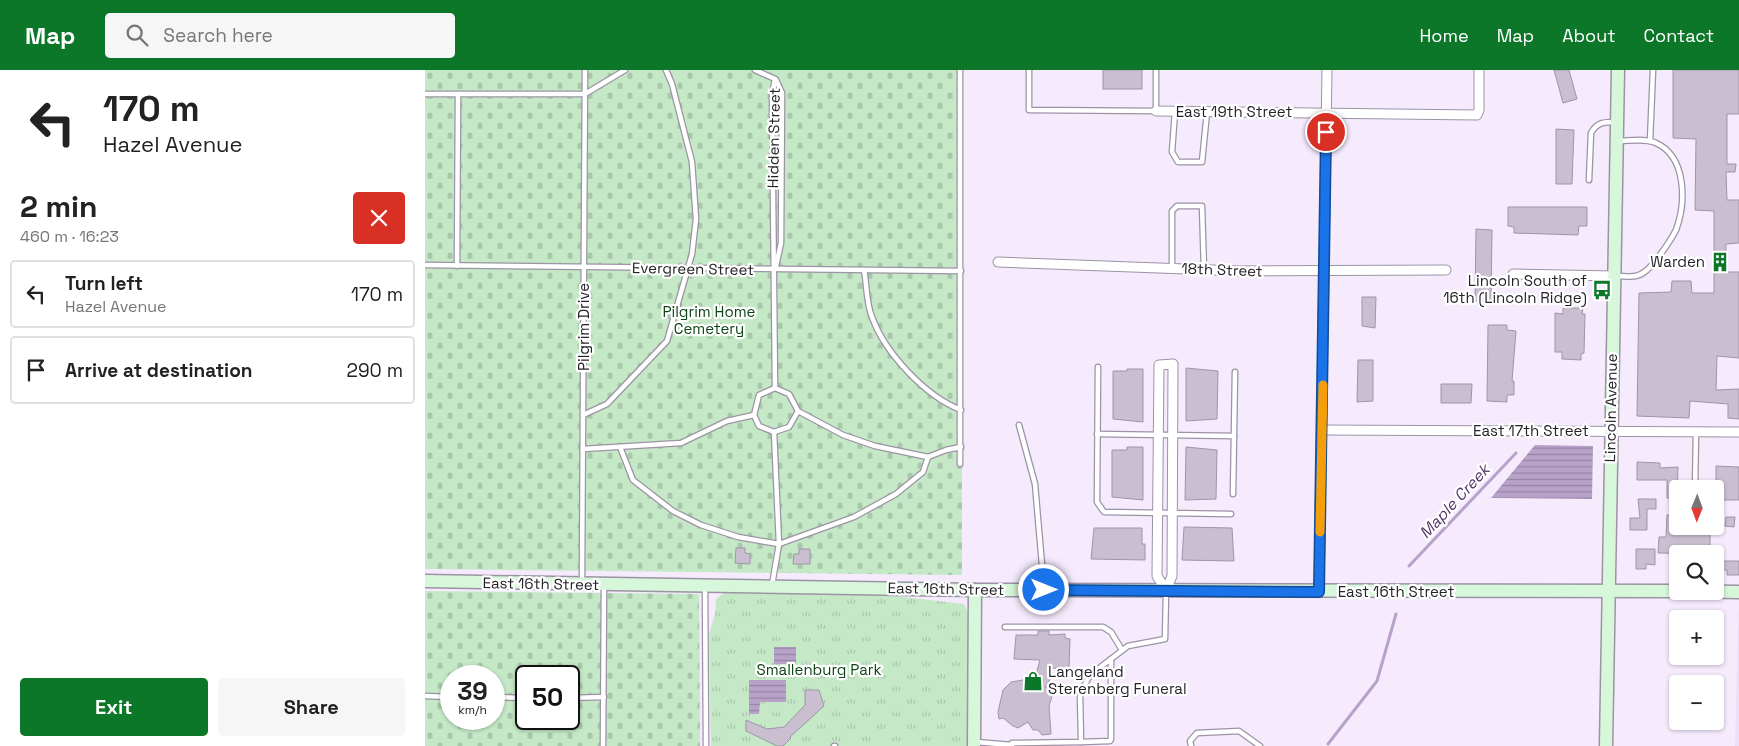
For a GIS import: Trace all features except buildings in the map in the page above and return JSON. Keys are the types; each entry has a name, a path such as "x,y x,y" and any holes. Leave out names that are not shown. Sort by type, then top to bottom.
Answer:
{"main road":[{"name":"Lincoln Avenue","path":"1606,746 1610,431 1618,70"},
{"name":"East 16th Street","path":"425,581 975,590 1319,592 1669,591"},
{"path":"974,744 975,590"},
{"name":"East 16th Street","path":"1724,592 1739,592"}],"street":[{"path":"1319,592 1327,70"},
{"name":"East 19th Street","path":"1156,111 1477,115 1479,110 1479,70"},
{"name":"18th Street","path":"998,262 1204,270 1324,272 1446,270"},
{"path":"1513,274 1614,276"},
{"path":"1173,364 1172,576 1166,590 1157,576 1159,365 1173,364"},
{"name":"East 17th Street","path":"1322,430 1739,432"}],"lane":[{"name":"Pilgrim Drive","path":"582,585 585,70"},
{"path":"425,94 585,94 625,70"},
{"path":"583,415 607,404 667,342 692,254 697,219 692,162 672,84 666,70"},
{"path":"755,70 775,79"},
{"path":"960,70 960,464"},
{"path":"1029,70 1029,110 1156,111 1156,70"},
{"path":"1650,141 1653,70"},
{"name":"Hidden Street","path":"775,79 772,95 772,244 775,270 775,388"},
{"name":"Hidden Street","path":"775,79 782,93 781,243 775,270"},
{"path":"457,266 458,94"},
{"path":"1175,111 1172,152 1178,162 1202,162 1207,112"},
{"path":"1589,180 1591,132 1601,122 1617,122"},
{"path":"1614,276 1636,276 1647,270 1675,230 1682,202 1682,185 1677,165 1667,149 1650,141 1617,141"},
{"path":"1172,268 1172,211 1177,206 1202,206 1204,270"},
{"name":"Evergreen Street","path":"425,266 961,271"},
{"path":"865,270 871,316 893,354 916,379 945,404 961,410"},
{"path":"1098,368 1097,502 1104,512 1231,514"},
{"path":"1233,494 1235,372"},
{"path":"798,411 789,427 774,432 759,426 754,415 759,395 775,388 789,394 798,411 843,435 875,446 929,457 946,450 961,447"},
{"path":"583,449 681,443 727,421 754,415"},
{"path":"1019,425 1035,484 1044,590"},
{"path":"772,587 779,544 774,432"},
{"path":"1695,480 1696,432"},
{"path":"1097,434 1234,436"},
{"path":"619,447 633,480 673,511 701,525 738,538 779,544 854,517 896,494 923,472 929,457"},
{"path":"603,746 604,585"},
{"path":"705,586 706,746"},
{"path":"1081,742 1080,694 1090,675 1128,646 1165,639 1166,590"},
{"path":"1005,626 1103,627 1111,632 1122,650"},
{"path":"974,744 1110,741 1111,659"},
{"path":"425,696 440,696"},
{"path":"580,698 604,697"},
{"path":"1191,746 1190,741 1197,734 1239,731 1260,746"}],"shaded area":[{"path":"1535,445 1593,446 1592,499 1491,498"},
{"path":"1739,597 1739,746 1735,746"},
{"path":"774,647 796,647 796,664 774,664"},
{"path":"749,680 786,680 786,702 760,702 759,714 749,714"}],"green space":[{"name":"Pilgrim Home Cemetery","path":"425,70 962,70 962,575 425,569"},
{"path":"425,591 699,594 700,746 425,746"},
{"name":"Smallenburg Park","path":"724,593 886,595 964,604 968,613 969,746 711,746 709,635 715,614 716,599"}],"waterway":[{"name":"Maple Creek","path":"1409,566 1516,453"},
{"name":"Maple Creek","path":"1328,744 1377,681 1396,614"}],"slow traffic":[{"path":"1320,532 1323,385"}],"place":[{"name":"Warden","path":"1720,262"},
{"name":"Lincoln South of 16th (Lincoln Ridge)","path":"1602,290"},
{"name":"Langeland Sterenberg Funeral","path":"1033,681"}],"route":[{"path":"1044,590 1319,592 1326,132"}]}
